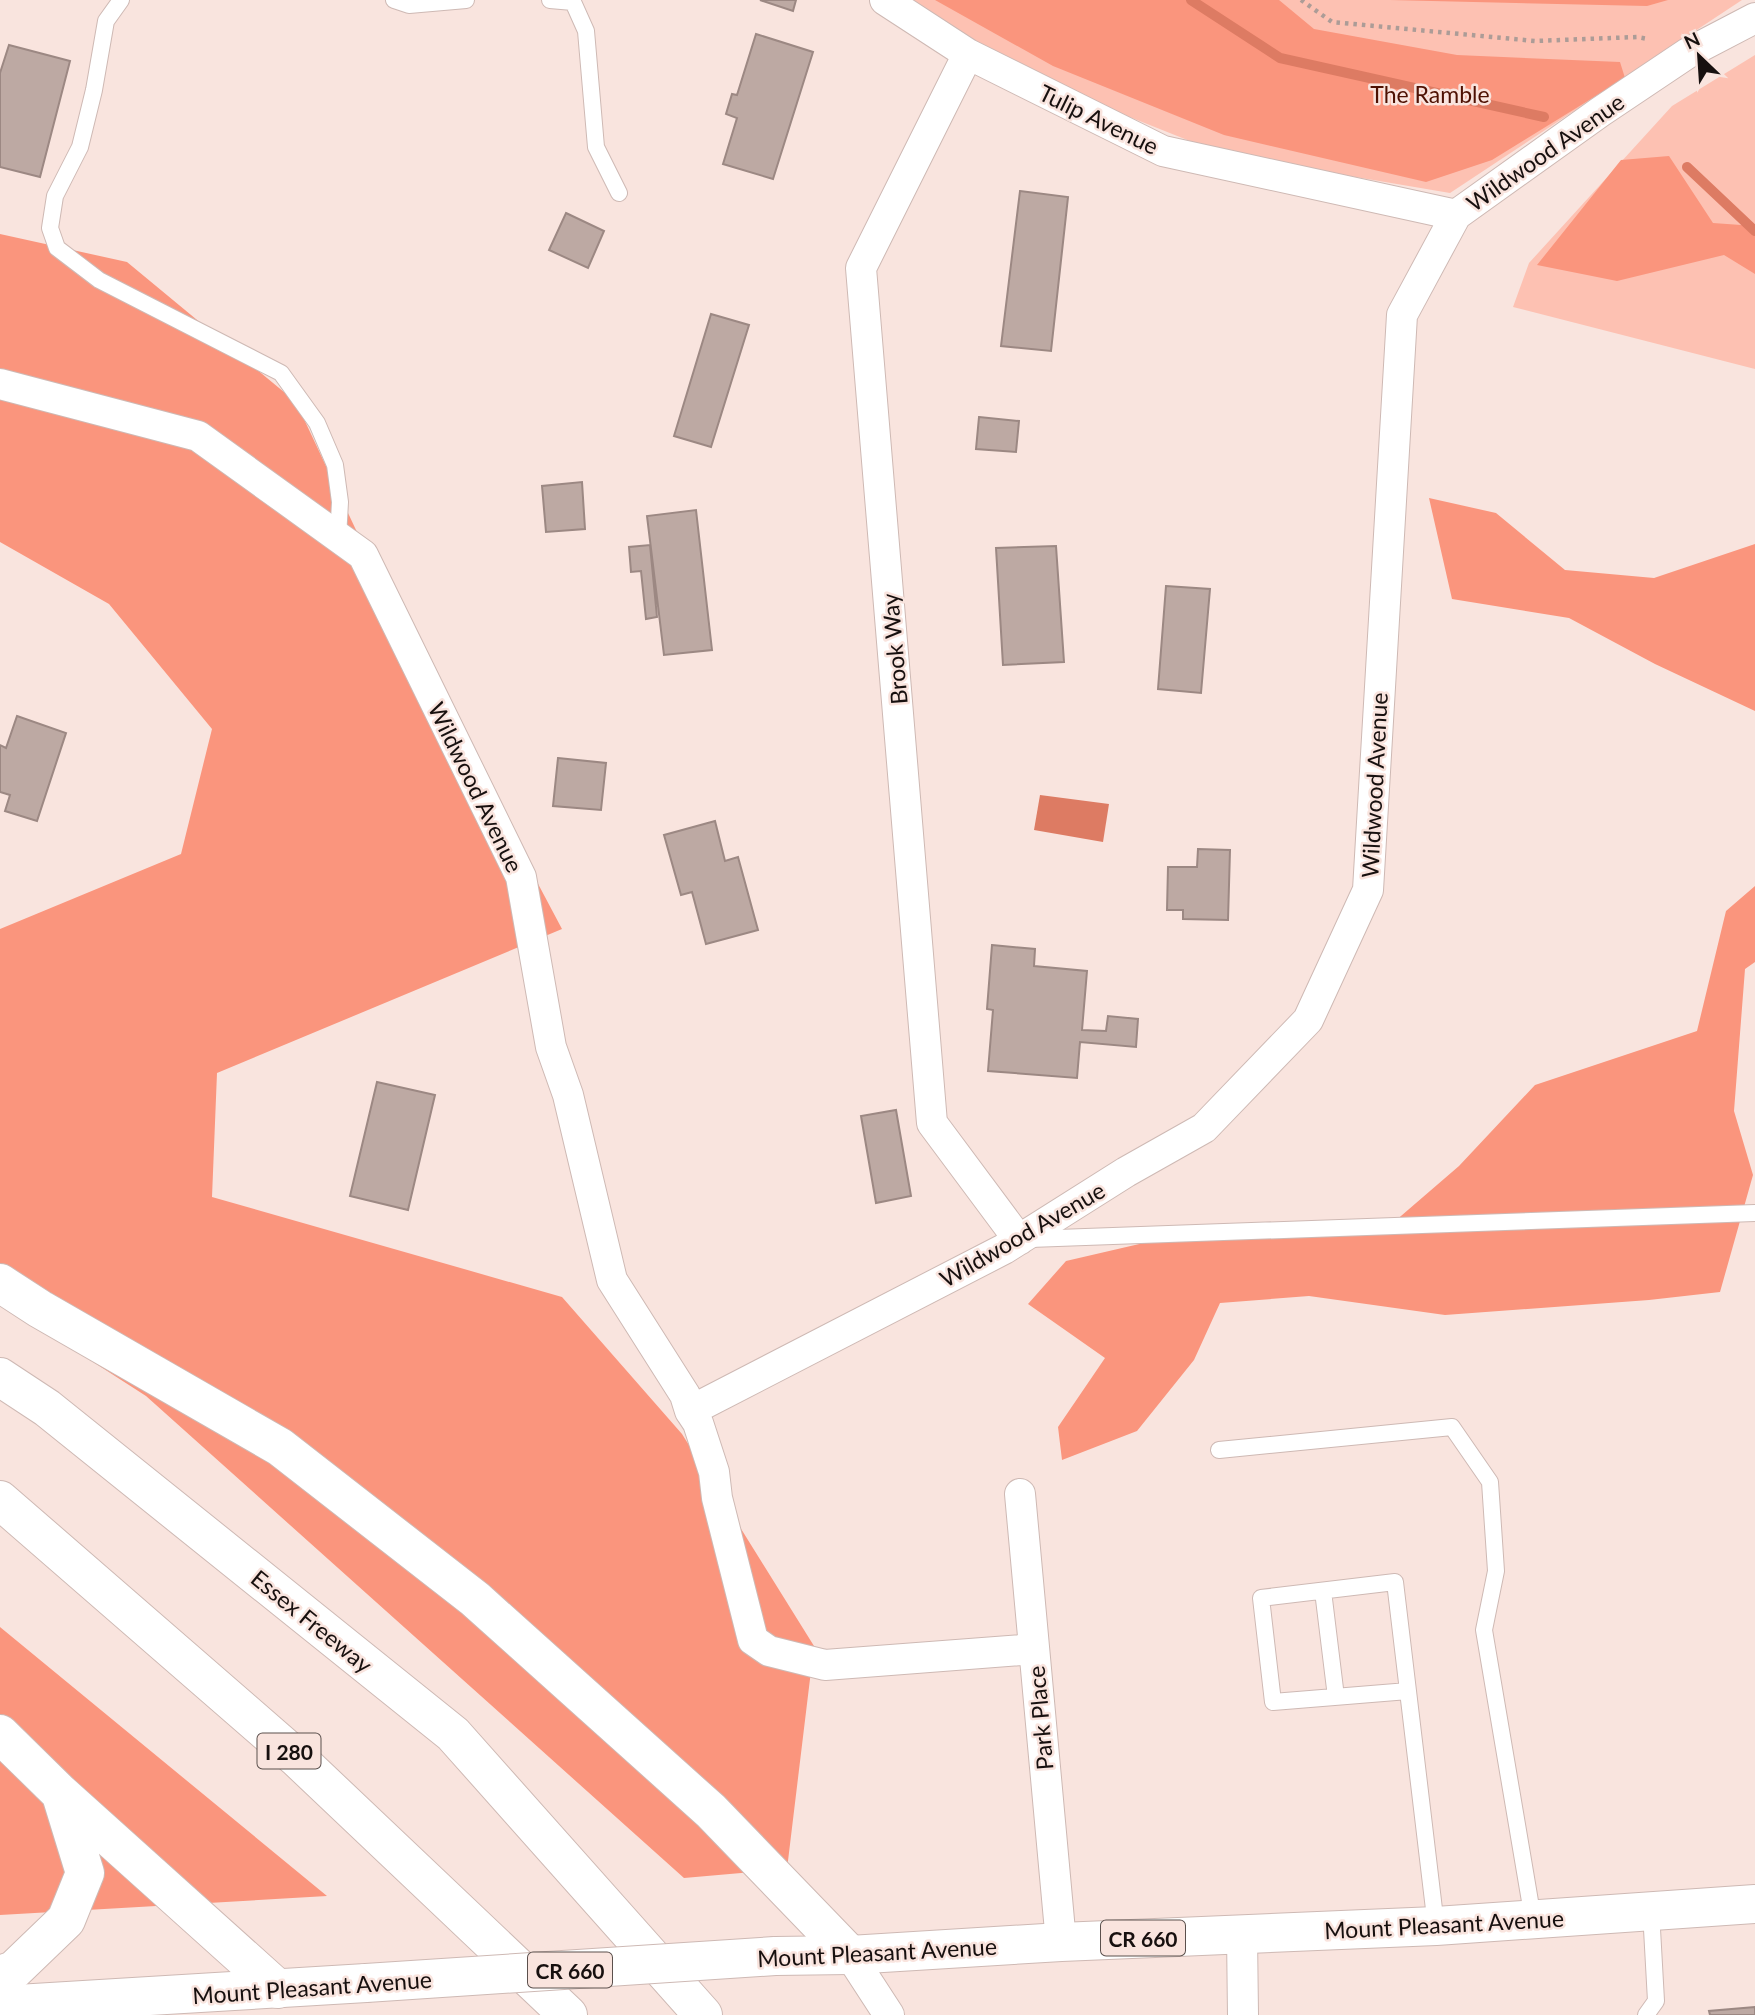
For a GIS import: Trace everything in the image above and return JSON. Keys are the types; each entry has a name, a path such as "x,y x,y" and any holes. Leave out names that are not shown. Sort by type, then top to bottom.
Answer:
{"main road":[{"path":"0,1283 40,1309 280,1447 475,1599 711,1811 850,1955"},
{"name":"Essex Freeway","path":"0,1377 47,1408 453,1734 703,2015"},
{"name":"I 280","path":"0,1500 298,1759 568,2015"},
{"path":"0,1734 60,1793 289,2002"},
{"path":"0,1975 14,1970 66,1920 85,1873 60,1793"},
{"name":"Mount Pleasant Avenue","path":"0,2005 289,2002 366,1983 775,1956 850,1955 1061,1941 1436,1926 1755,1904"}],"street":[{"name":"Tulip Avenue","path":"885,0 968,54 1163,151 1456,215"},
{"name":"Wildwood Avenue","path":"690,1411 1019,1240 1126,1172 1204,1128 1308,1020 1367,890 1402,315 1456,215 1688,53 1755,18"},
{"name":"Brook Way","path":"968,54 861,268 932,1124 1019,1240"},
{"name":"Wildwood Avenue","path":"0,384 198,436 363,555 521,877 551,1046 568,1095 611,1280 685,1395 690,1411 698,1423 714,1472 717,1498 753,1640 769,1651 825,1665 1034,1649"},
{"name":"Park Place","path":"1020,1494 1061,1941"},
{"path":"1241,1934 1243,2015"},
{"path":"850,1955 889,2015"}],"lane":[{"path":"121,0 106,21 80,148 55,195 50,228 57,248 99,280 281,373 317,423 335,465 340,502 338,538"},
{"path":"394,0 409,5 466,0"},
{"path":"550,0 573,2 586,31 596,147 619,193"},
{"path":"1019,1240 1755,1213"},
{"path":"1219,1450 1452,1427 1490,1482 1496,1571 1484,1630 1532,1919"},
{"path":"1408,1691 1273,1702 1261,1598 1395,1582 1408,1691 1436,1926"},
{"path":"1323,1591 1336,1697"},
{"path":"1646,2015 1656,2001 1651,1911"}],"path":[{"path":"1301,0 1332,22 1535,41 1637,37 1671,43 1688,53"}],"green space":[{"name":"The Ramble","path":"911,0 1742,0 1450,193 1225,155 1009,69"},
{"name":"The Ramble","path":"935,0 1279,0 1314,29 1457,55 1620,62 1625,78 1492,160 1426,182 1224,135 1053,66"},
{"path":"1390,0 1668,0 1647,6"},
{"path":"1755,55 1755,369 1513,307 1529,263 1672,106"},
{"path":"1669,156 1713,223 1755,226 1755,274 1724,255 1617,281 1537,265 1621,160"},
{"path":"0,234 127,262 296,402 401,626 562,929 217,1073 212,1197 562,1297 682,1434 814,1646 787,1869 684,1878 146,1396 0,1302 0,929 181,854 212,729 109,604 0,542"},
{"path":"1429,498 1496,513 1565,570 1654,578 1755,544 1755,711 1655,664 1569,618 1452,599"},
{"path":"1755,886 1755,962 1745,969 1734,1111 1753,1175 1720,1292 1445,1315 1309,1296 1220,1303 1194,1360 1137,1431 1062,1460 1058,1427 1105,1358 1028,1304 1066,1261 1191,1232 1394,1222 1459,1166 1535,1085 1697,1031 1726,911"},
{"path":"0,1627 327,1896 0,1915"}],"shaded area":[{"path":"1040,795 1109,804 1103,842 1034,830"}],"building":[{"path":"760,0 796,0 793,11"},
{"path":"756,34 813,52 773,179 723,164 737,118 726,114 732,94 737,95"},
{"path":"9,45 70,61 40,177 0,167 0,73"},
{"path":"1020,191 1068,197 1051,351 1001,346"},
{"path":"566,213 604,231 588,268 549,250"},
{"path":"711,314 749,325 711,447 674,436"},
{"path":"979,417 1019,421 1016,452 976,449"},
{"path":"582,482 585,529 546,532 542,486"},
{"path":"696,510 712,650 664,655 647,516"},
{"path":"650,545 657,617 646,619 641,571 631,572 629,547"},
{"path":"1056,546 1064,662 1003,665 996,548"},
{"path":"1166,586 1210,589 1201,693 1158,689"},
{"path":"17,716 66,733 37,821 5,811 10,795 0,792 0,745 6,748"},
{"path":"558,758 606,763 601,810 553,806"},
{"path":"715,821 725,861 738,857 758,930 706,944 692,892 681,895 664,835"},
{"path":"1198,849 1230,850 1228,920 1183,919 1183,910 1167,910 1168,867 1197,867"},
{"path":"992,945 1035,949 1034,966 1087,971 1082,1030 1106,1031 1108,1016 1138,1019 1136,1047 1080,1042 1077,1078 988,1071 993,1010 987,1009"},
{"path":"377,1082 435,1095 408,1210 350,1196"},
{"path":"896,1110 911,1196 876,1203 861,1116"},
{"path":"1755,2007 1755,2015 1710,2015 1709,2011"}],"waterway":[{"path":"1191,0 1280,58 1544,117"},
{"path":"1687,167 1755,231"}]}
